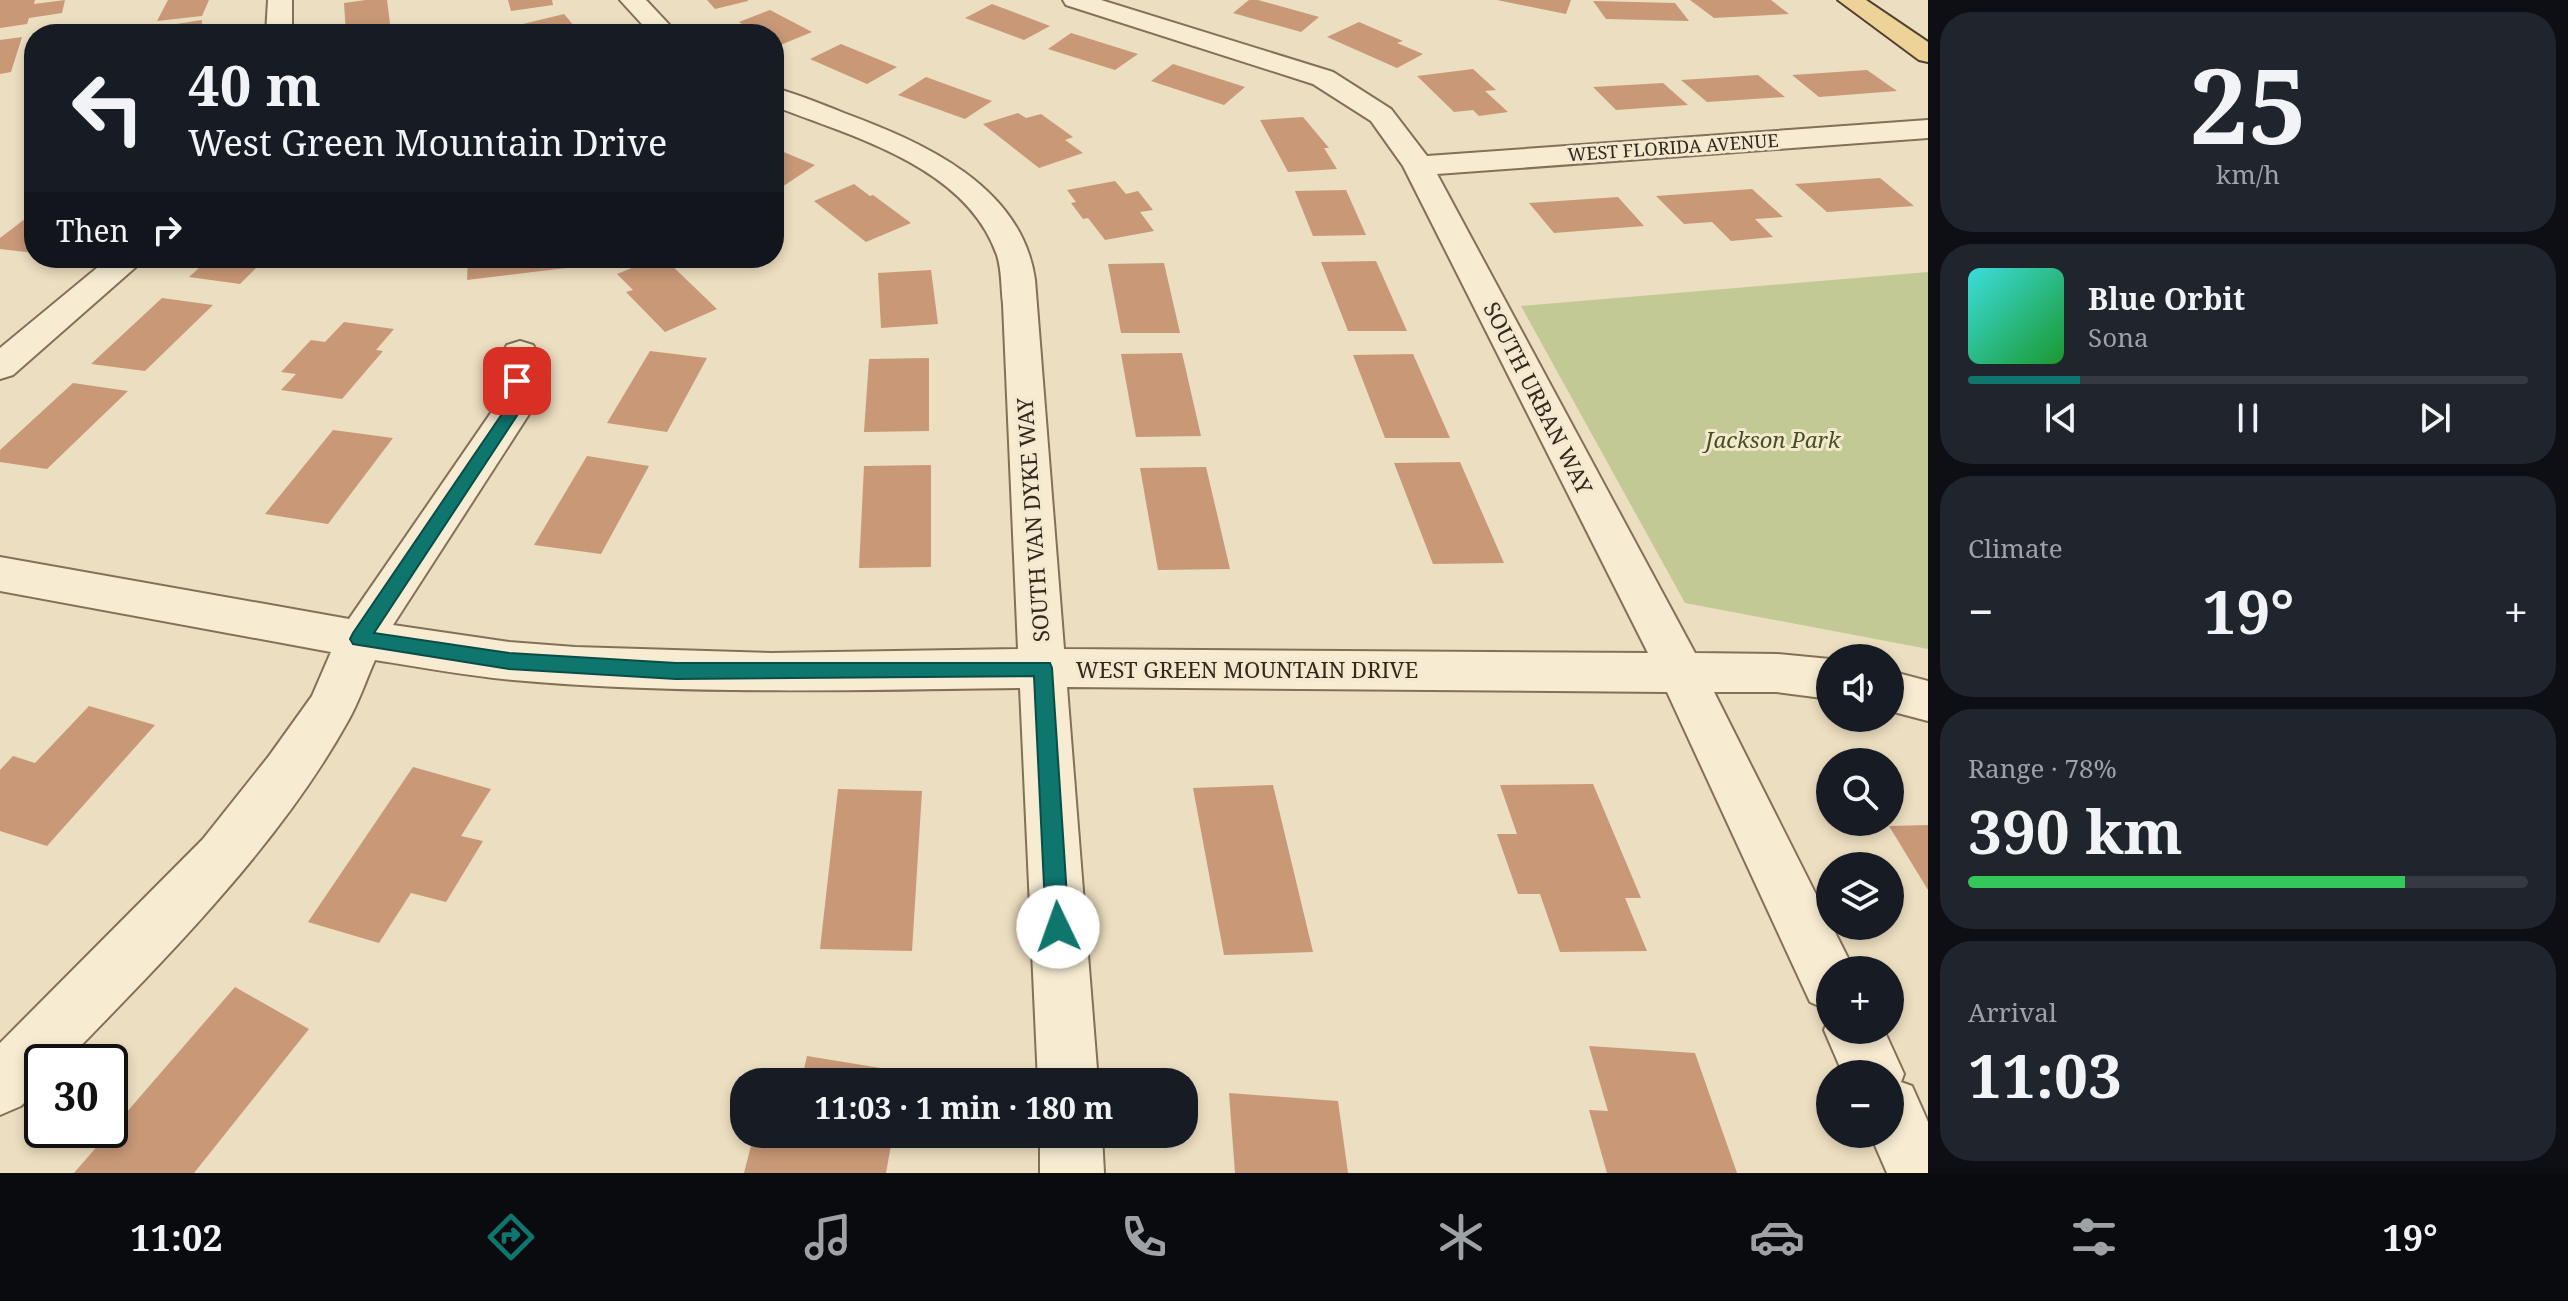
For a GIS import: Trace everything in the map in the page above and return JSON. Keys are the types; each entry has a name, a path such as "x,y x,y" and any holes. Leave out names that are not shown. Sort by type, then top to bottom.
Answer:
{"main road":[{"path":"1850,0 1928,54"}],"street":[{"path":"279,24 280,0"},
{"path":"632,0 655,24"},
{"name":"SOUTH URBAN WAY","path":"1075,0 1323,78 1381,115 1395,130 1418,166 1681,672 1818,956"},
{"name":"SOUTH VAN DYKE WAY","path":"784,100 878,139 953,176 985,206 1013,253 1020,304 1067,1068"},
{"name":"WEST FLORIDA AVENUE","path":"1418,166 1928,129"},
{"path":"0,367 117,268"},
{"path":"0,1085 128,957 222,856 287,772 331,708 360,639 514,408 520,353"},
{"name":"WEST GREEN MOUNTAIN DRIVE","path":"0,574 360,639 509,661 676,671 1043,668 1777,673 1816,677"},
{"path":"1904,695 1928,701"},
{"path":"1904,1139 1919,1173"},
{"path":"1071,1148 1072,1173"}],"green space":[{"name":"Jackson Park","path":"1928,272 1928,649 1685,603 1521,306"}],"building":[{"path":"0,0 35,0 34,4 65,0 62,13 29,18 27,24 0,28"},
{"path":"168,0 209,0 202,16 157,21"},
{"path":"387,0 390,24 345,24 344,3"},
{"path":"508,0 552,0 553,5 511,11"},
{"path":"707,0 748,0 748,1 715,9"},
{"path":"1249,0 1319,17 1301,32 1233,13"},
{"path":"1497,0 1571,0 1566,14"},
{"path":"1690,0 1771,0 1789,14 1714,18"},
{"path":"1593,1 1675,3 1689,21 1606,19"},
{"path":"992,4 1050,26 1024,40 965,18"},
{"path":"770,10 812,32 784,44 784,24 739,22"},
{"path":"564,14 572,24 523,24"},
{"path":"202,20 202,24 176,24"},
{"path":"1359,22 1403,41 1397,43 1423,54 1397,68 1327,37"},
{"path":"1071,33 1138,54 1115,70 1048,49"},
{"path":"22,37 11,72 0,74 0,40"},
{"path":"841,44 897,67 867,84 810,59"},
{"path":"1173,64 1245,87 1224,105 1151,81"},
{"path":"1473,69 1496,90 1485,91 1508,112 1479,116 1473,110 1454,112 1417,76"},
{"path":"1867,70 1897,91 1819,97 1792,75"},
{"path":"1758,75 1785,97 1707,102 1681,80"},
{"path":"926,77 992,101 965,119 898,95"},
{"path":"1663,83 1688,105 1616,110 1593,87"},
{"path":"1018,113 1026,118 1041,114 1073,137 1065,140 1083,153 1039,168 983,124"},
{"path":"1303,117 1329,148 1324,148 1337,169 1288,172 1260,120"},
{"path":"784,152 815,165 784,186"},
{"path":"1880,178 1914,206 1827,212 1795,184"},
{"path":"1115,181 1126,194 1138,191 1153,210 1140,212 1154,231 1105,240 1071,203 1076,202 1067,190"},
{"path":"854,184 911,223 866,242 814,201"},
{"path":"1752,189 1783,217 1755,219 1773,237 1731,241 1712,222 1684,224 1656,196"},
{"path":"1346,190 1366,235 1313,236 1295,191"},
{"path":"1618,197 1644,226 1554,233 1529,203"},
{"path":"24,220 24,252 0,249 0,238"},
{"path":"1376,261 1407,331 1348,331 1321,262"},
{"path":"1164,263 1180,333 1121,333 1108,264"},
{"path":"199,268 256,268 240,284 189,277"},
{"path":"468,268 566,268 467,280"},
{"path":"632,268 674,268 717,309 665,332 626,292 633,290 617,274"},
{"path":"931,270 938,324 881,328 878,273"},
{"path":"162,298 213,305 145,371 91,364"},
{"path":"344,322 394,329 376,350 383,351 342,399 281,390 296,374 281,372 311,340 325,342"},
{"path":"650,351 707,358 667,432 607,423"},
{"path":"1182,353 1201,436 1136,437 1121,354"},
{"path":"1413,354 1450,438 1385,438 1353,355"},
{"path":"929,358 929,431 864,432 869,359"},
{"path":"73,383 128,391 47,469 0,462 0,450"},
{"path":"333,430 393,438 328,524 265,514"},
{"path":"587,456 649,466 601,554 534,545"},
{"path":"1460,462 1504,563 1433,564 1394,463"},
{"path":"931,465 931,567 859,568 864,466"},
{"path":"1206,467 1230,569 1158,570 1140,468"},
{"path":"89,706 155,725 47,846 0,831 0,770 13,756 35,763"},
{"path":"413,767 491,789 461,836 483,841 446,902 411,893 379,943 308,922"},
{"path":"1593,784 1641,898 1625,898 1647,951 1560,952 1540,894 1518,894 1497,834 1517,834 1500,785"},
{"path":"1273,785 1313,952 1224,955 1193,788"},
{"path":"838,789 922,791 912,951 820,949"},
{"path":"1928,825 1928,890 1895,836 1904,836 1904,826"},
{"path":"235,987 309,1029 194,1173 74,1173 96,1148 128,1148 128,1111"},
{"path":"1589,1046 1695,1053 1737,1173 1607,1173 1589,1110 1608,1111"},
{"path":"807,1056 880,1068 804,1068"},
{"path":"1229,1093 1338,1101 1348,1173 1235,1173"},
{"path":"750,1148 890,1148 886,1173 744,1173"}],"route":[{"path":"517,381 514,408 360,639 509,661 676,671 1043,668 1058,927"}]}
